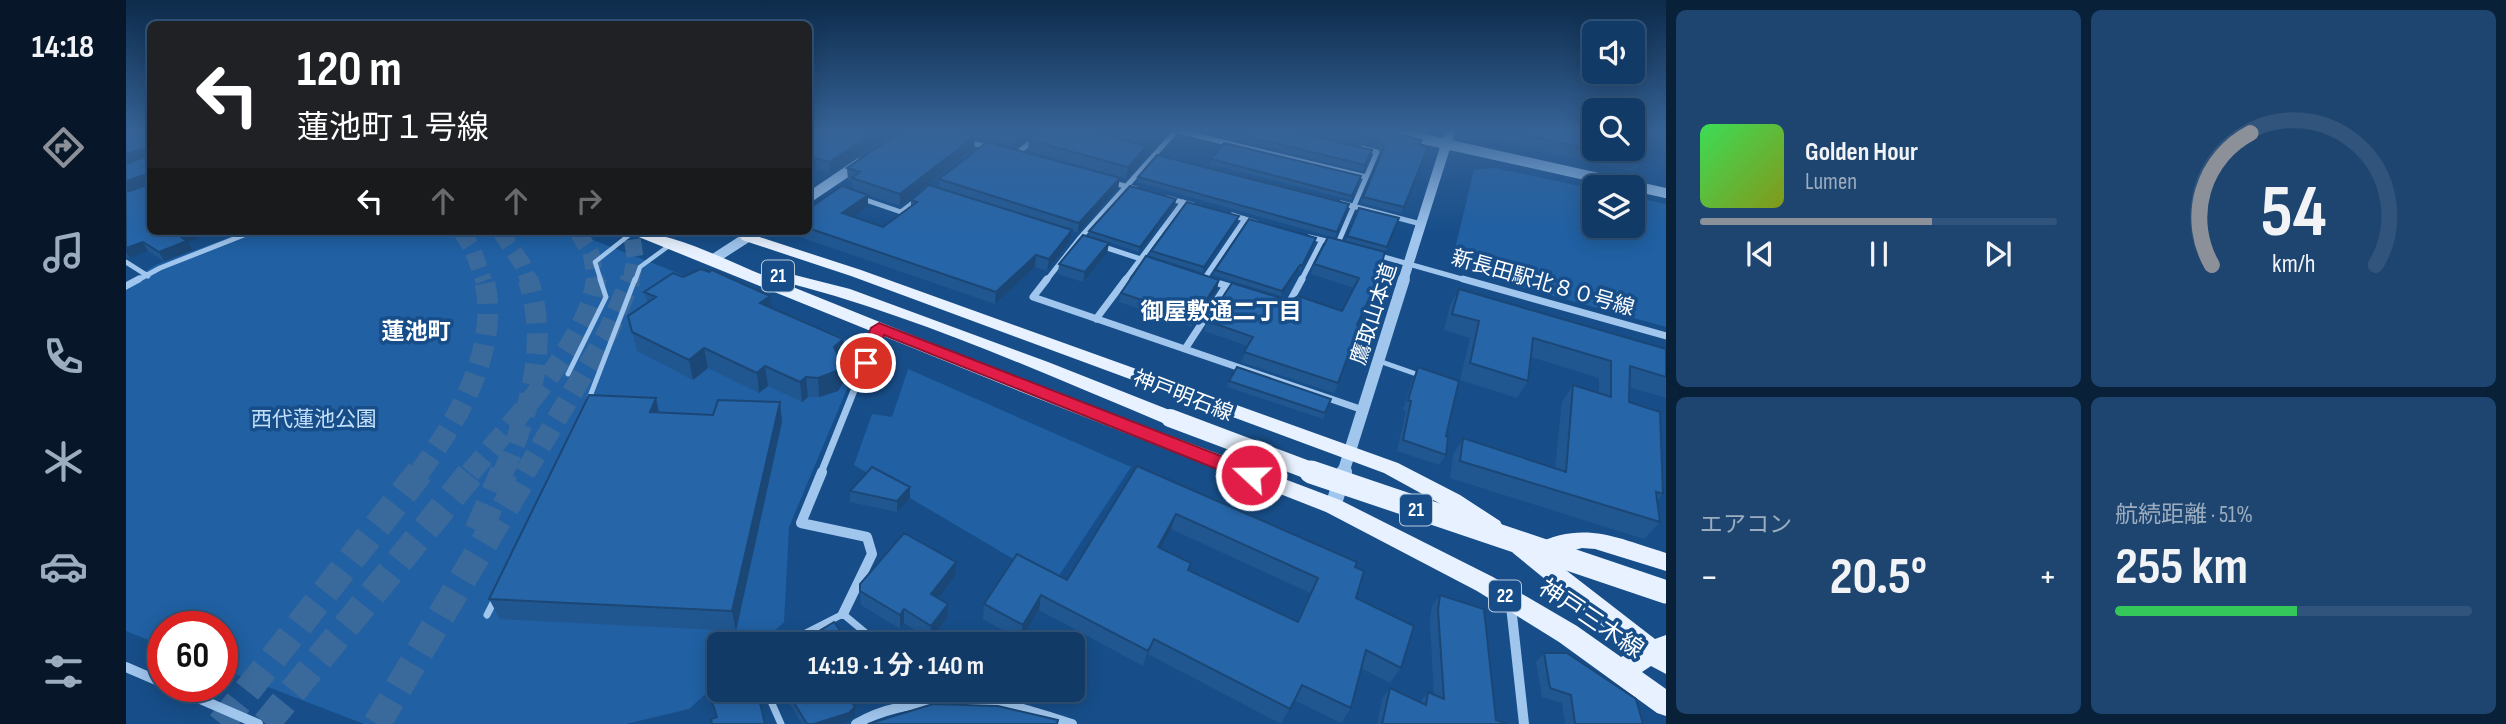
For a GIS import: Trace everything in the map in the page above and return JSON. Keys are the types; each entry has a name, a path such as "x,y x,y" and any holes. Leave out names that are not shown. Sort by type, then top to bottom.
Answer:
{"main road":[{"name":"神戸明石線","path":"643,235 712,260 844,292 1366,492 1666,592"},
{"name":"神戸明石線","path":"749,235 844,292"},
{"name":"神戸三木線","path":"752,235 1391,468 1453,501 1528,552 1662,654"},
{"name":"22","path":"712,260 1333,506"},
{"name":"神戸三木線","path":"1333,506 1451,564 1510,599 1666,704"},
{"path":"1528,552 1554,548 1582,539 1595,540 1666,562"},
{"path":"1619,671 1662,654"}],"street":[{"path":"812,196 857,166"},
{"path":"1145,166 1079,239 1033,297 1363,410"},
{"path":"1320,166 1366,177"},
{"path":"1338,243 1371,166"},
{"name":"鷹取山本道","path":"1333,506 1439,166"},
{"path":"1558,166 1666,193"},
{"path":"1100,179 1140,190"},
{"path":"826,187 836,190"},
{"path":"849,194 901,212 929,191"},
{"path":"1161,196 1196,206"},
{"path":"1096,318 1183,202"},
{"path":"1340,203 1421,224"},
{"path":"1221,212 1271,226"},
{"path":"1204,279 1245,219"},
{"path":"1296,233 1351,247"},
{"path":"712,260 743,235"},
{"path":"1067,235 1166,267"},
{"path":"126,286 160,268 242,236"},
{"path":"1276,301 1289,305 1321,240"},
{"name":"新長田駅北８０号線","path":"1365,251 1666,336"},
{"path":"126,262 148,276"},
{"path":"1191,275 1251,293"},
{"path":"1185,349 1226,286"},
{"path":"843,614 872,554 867,537 801,523 879,328"},
{"path":"1510,599 1524,724"},
{"path":"126,667 147,676"},
{"path":"856,724 878,711 941,701 1006,705 1072,724"},
{"path":"207,702 258,724"}],"lane":[{"path":"568,374 606,297 594,262 627,235"},
{"path":"587,404 640,267 670,245"},
{"path":"1379,361 1423,376"},
{"path":"487,615 499,590"},
{"path":"808,632 843,614 865,632"},
{"path":"771,702 781,724"}],"green space":[{"path":"1494,168 1582,186 1582,238 1645,238 1645,200 1666,204 1666,327 1474,274 1454,253 1474,170"},
{"name":"西代蓮池公園","path":"235,235 580,235 865,346 789,527 784,622 774,632 707,632 707,693 689,709 626,724 364,724 238,675 238,611 147,611 147,640 126,631 126,282 156,265"},
{"path":"908,369 1131,467 1054,583 854,465 872,414 892,417"}],"building":[{"path":"126,166 147,166 147,176 126,181"},
{"path":"850,166 936,166 900,194 852,178 860,172 847,168"},
{"path":"956,166 1075,166 1120,178 1079,223 939,179"},
{"path":"1148,166 1199,166 1349,204 1337,232 1138,177"},
{"path":"1237,166 1319,166 1361,176 1352,196"},
{"path":"1376,166 1420,166 1404,207 1363,197"},
{"path":"147,185 147,235 178,235 187,241 159,252 143,242 126,248 126,192"},
{"path":"929,185 1072,230 1049,259 1036,255 996,292 812,229 812,206 842,186 868,195 842,213 883,227 917,202 911,200"},
{"path":"1130,186 1176,199 1140,247 1089,231"},
{"path":"1187,202 1239,216 1204,267 1151,251"},
{"path":"1359,208 1399,218 1387,247 1347,236"},
{"path":"1249,219 1316,238 1302,266 1300,265 1282,291 1215,270"},
{"path":"1083,235 1109,243 1085,272 1059,264"},
{"path":"1328,237 1385,252 1338,383 1244,352 1253,337 1207,321 1232,283 1290,301 1298,296 1342,311 1359,278 1314,264"},
{"path":"1146,256 1219,280 1195,318 1121,293"},
{"path":"701,269 709,272 712,270 770,296 760,303 843,339 834,347 842,363 837,371 818,378 806,377 800,382 765,366 757,373 704,348 689,360 632,332 628,316 656,297 644,292 673,273 683,277"},
{"path":"1459,289 1666,349 1666,377 1630,366 1629,402 1660,412 1663,494 1656,492 1660,522 1460,461 1463,438 1566,472 1573,385 1611,397 1611,361 1533,338 1528,381 1470,363 1479,321 1452,314"},
{"path":"1237,367 1331,399 1325,413 1229,381"},
{"path":"1418,367 1459,381 1446,436 1446,455 1403,440 1411,401 1408,400"},
{"path":"589,395 656,398 650,412 713,415 718,400 780,402 732,611 489,599"},
{"path":"1137,466 1357,562 1355,567 1364,571 1356,598 1414,626 1401,668 1366,650 1351,708 1302,685 1290,709 1154,639 1148,651 1041,595 1023,625 984,604 1017,554 1067,580","holes":["1176,514 1318,578 1298,622 1188,570 1191,563 1158,547"]},
{"path":"872,467 910,487 897,501 850,491"},
{"path":"904,533 956,562 931,594 948,604 931,626 904,609 900,615 860,591 860,584"},
{"path":"1440,595 1484,609 1496,720 1507,724 1382,724 1390,688 1426,705 1428,692 1444,699 1438,610"},
{"path":"834,622 841,632 818,632"},
{"path":"1544,653 1567,653 1636,699 1643,724 1575,724 1571,695 1550,688"},
{"path":"712,702 760,702 765,724 712,724 711,719 717,717"},
{"path":"793,702 851,702 855,707 849,713 807,724"},
{"path":"933,704 998,706 1058,720 1057,724 868,724"}],"tunnel":[{"path":"464,235 472,248 484,281"},
{"path":"503,235 523,265 529,281"},
{"path":"580,235 591,253 596,280"},
{"path":"631,281 635,257 632,235"},
{"path":"419,473 448,430 473,382 486,331 488,305 484,279"},
{"path":"527,404 537,353 534,304 528,279"},
{"path":"525,473 608,332 631,279"},
{"path":"527,404 565,354 580,327 591,302 596,280"},
{"path":"470,473 527,404"},
{"path":"503,473 527,404"},
{"path":"221,724 420,472"},
{"path":"266,724 472,472"},
{"path":"478,531 504,472"},
{"path":"377,724 526,472"}],"district":[{"name":"御屋敷通二丁目","path":"1221,312"},
{"name":"蓮池町","path":"416,332"}],"route":[{"path":"866,363 879,328 1251,475"}]}
